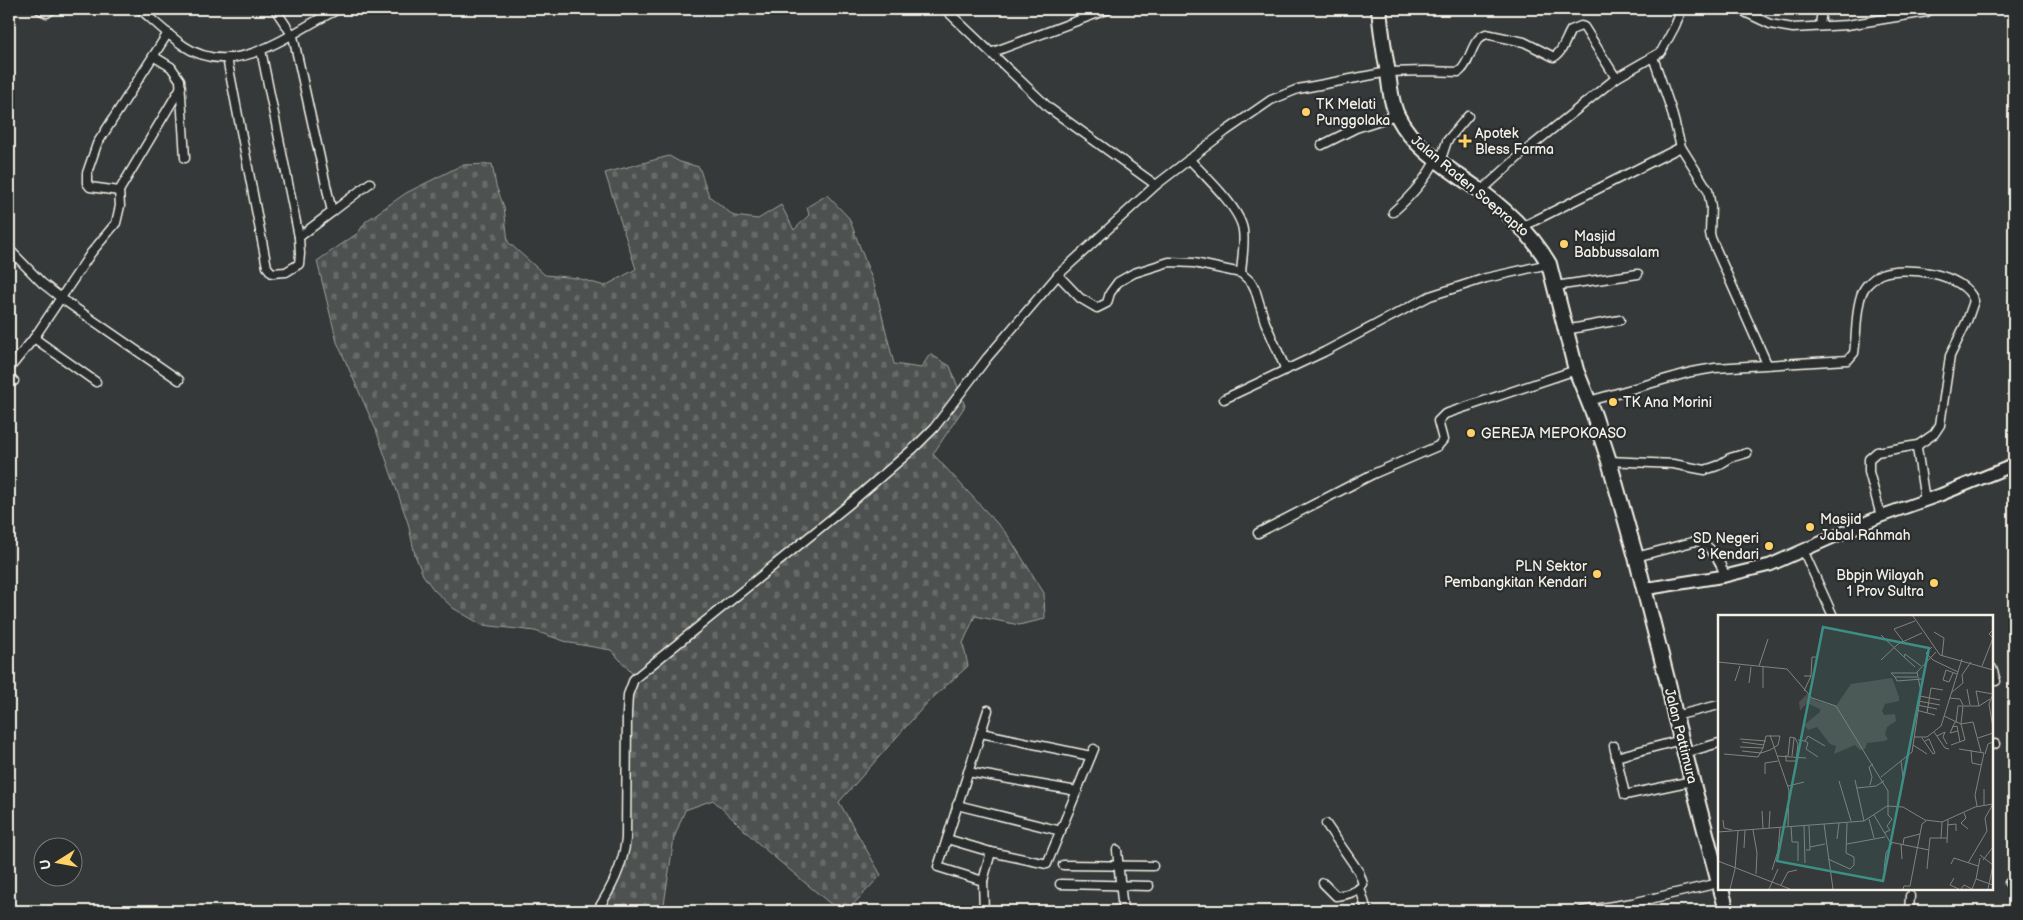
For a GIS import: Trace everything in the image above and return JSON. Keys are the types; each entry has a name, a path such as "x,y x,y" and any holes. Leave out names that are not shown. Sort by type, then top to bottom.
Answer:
{"highway":[{"name":"Jalan Raden Soeprapto","path":"1379,9 1396,115 1415,142 1438,161 1481,191 1522,227 1540,248 1549,264 1576,370 1589,401 1609,461 1644,589"},
{"name":"Jalan Pattimura","path":"1644,589 1692,781 1716,859 1718,875"},
{"path":"1721,890 1727,911"}],"main road":[{"path":"1644,589 1725,576 1770,565 1881,516 1925,501 2014,465"}],"street":[{"path":"39,9 47,12 53,9"},
{"path":"140,9 168,33 192,50 214,57 227,58 244,56 261,50 293,36 339,9"},
{"path":"275,9 293,36 332,212"},
{"path":"945,9 993,52 1050,108 1156,185"},
{"path":"993,52 1109,9"},
{"path":"1481,191 1524,152 1616,78 1662,52 1682,9"},
{"path":"1738,9 1778,26 1793,28 1877,21 1927,12"},
{"path":"1820,26 1822,9"},
{"path":"597,911 608,894 624,856 626,840 628,695 634,679 847,506 914,448 934,428 987,358 1058,276 1156,185 1263,105 1284,94 1323,84 1388,72 1459,72 1464,68 1476,42 1481,36 1486,34 1524,42 1554,57 1561,50 1571,30 1580,26 1584,27 1616,78"},
{"path":"119,192 90,187 87,182 87,173 97,144 168,33"},
{"path":"227,58 267,267 275,274 286,272 298,264 300,254 299,237 261,50"},
{"path":"153,56 175,71 180,80 185,158"},
{"path":"1654,57 1681,147 1708,190 1711,206 1710,226 1712,238 1767,364"},
{"path":"9,369 34,338 91,253 116,223 120,206 119,192 181,87"},
{"path":"1322,146 1356,128 1396,115"},
{"path":"1393,212 1411,196 1438,161 1447,141 1468,116"},
{"path":"1522,227 1681,147"},
{"path":"1189,159 1239,216 1244,242 1241,272"},
{"path":"299,237 370,183"},
{"path":"9,249 42,283 60,298 179,380"},
{"path":"1058,276 1080,298 1097,308 1107,303 1113,286 1124,278 1169,262 1194,263 1241,272 1255,289 1265,322 1286,370"},
{"path":"1224,399 1324,352 1430,296 1472,282 1549,264"},
{"path":"1589,401 1691,372 1715,368 1843,361 1852,358 1854,353 1862,292 1880,274 1900,271 1925,272 1957,283 1971,294 1974,301 1950,356 1940,425 1934,434 1918,444 1877,452 1869,459 1870,472 1881,516"},
{"path":"1555,286 1638,274"},
{"path":"1565,330 1620,320"},
{"path":"34,338 96,382"},
{"path":"1258,533 1373,474 1438,446 1443,440 1438,420 1445,414 1576,370"},
{"path":"1918,444 1925,501"},
{"path":"1609,461 1673,464 1705,470 1717,466 1730,458 1747,453"},
{"path":"1636,557 1696,541 1701,542 1720,562 1725,576"},
{"path":"1803,550 1833,615"},
{"path":"1993,671 1996,681"},
{"path":"1675,716 1718,705"},
{"path":"983,881 938,867 988,710"},
{"path":"947,839 991,852 1047,864 1093,753 981,733"},
{"path":"1616,757 1683,746 1718,744"},
{"path":"1614,746 1625,795 1692,781"},
{"path":"968,772 1077,791"},
{"path":"957,805 1060,830"},
{"path":"1322,883 1336,896 1360,888 1363,884 1359,872 1326,824"},
{"path":"1117,850 1123,911"},
{"path":"984,911 983,881 991,852"},
{"path":"1063,865 1153,866"},
{"path":"1582,911 1632,903 1718,883"},
{"path":"1060,884 1149,886"},
{"path":"1360,888 1367,911"},
{"path":"1909,911 1910,896"}],"green space":[{"path":"669,156 680,162 699,167 709,196 734,216 758,219 781,205 794,230 809,215 807,207 827,195 849,218 875,287 894,364 921,368 930,354 950,366 965,406 933,454 1007,534 1044,593 1045,619 1019,625 975,616 963,643 968,666 927,703 839,802 881,875 847,911 839,911 761,846 713,800 685,810 674,838 663,911 602,911 620,877 630,840 631,713 632,696 638,680 611,650 570,643 535,631 482,625 453,608 433,589 423,575 415,555 408,523 376,430 337,342 317,261 358,233 366,221 406,193 462,165 492,164 496,186 504,207 508,242 545,275 577,278 605,286 636,269 605,173"}],"place":[{"name":"TK Melati Punggolaka","path":"1306,112"},
{"name":"Apotek Bless Farma","path":"1465,141"},
{"name":"Masjid Babbussalam","path":"1564,244"},
{"name":"TK Ana Morini","path":"1613,402"},
{"name":"GEREJA MEPOKOASO","path":"1471,433"},
{"name":"Masjid Jabal Rahmah","path":"1810,527"},
{"name":"SD Negeri 3 Kendari","path":"1769,546"},
{"name":"PLN Sektor Pembangkitan Kendari","path":"1597,574"},
{"name":"Bbpjn Wilayah 1 Prov Sultra","path":"1934,583"}]}
